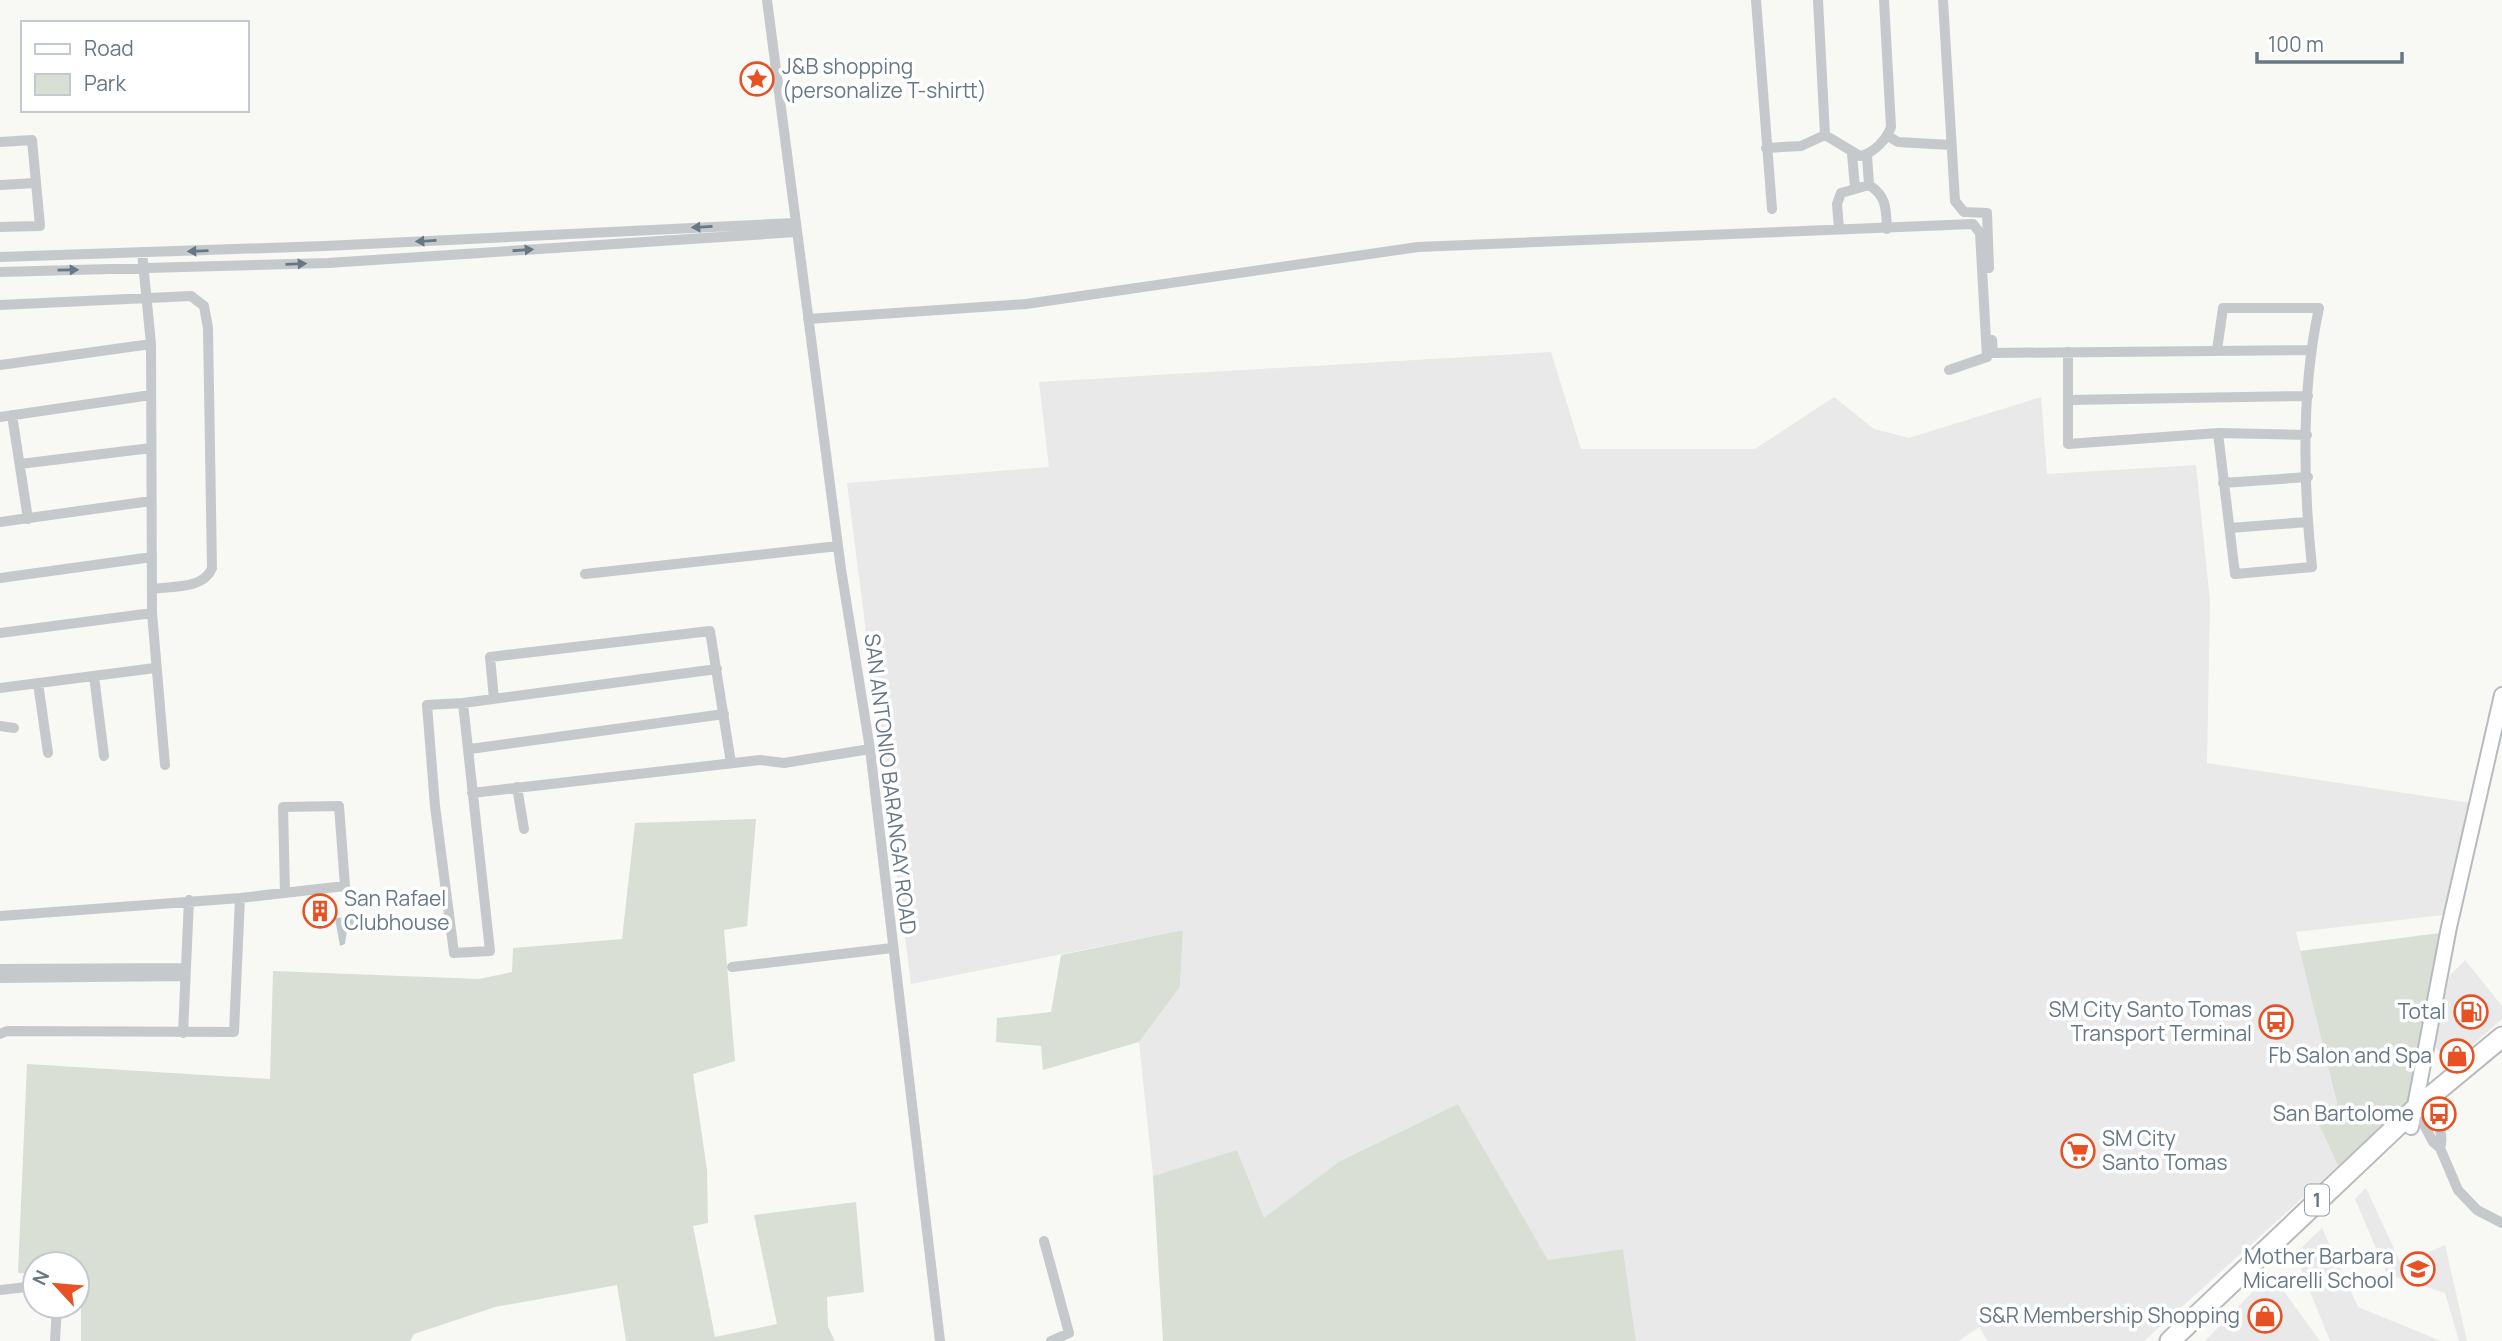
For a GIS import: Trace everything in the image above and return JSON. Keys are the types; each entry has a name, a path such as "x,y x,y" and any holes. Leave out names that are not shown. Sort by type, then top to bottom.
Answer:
{"highway":[{"name":"1","path":"2186,1341 2502,1037"},
{"name":"1","path":"2170,1341 2420,1115"}],"street":[{"name":"SAN ANTONIO BARANGAY ROAD","path":"767,0 838,546 870,749 940,1341"},
{"path":"1756,0 1772,209"},
{"path":"1818,0 1825,135"},
{"path":"1825,135 1852,154 1867,155 1888,136 1891,127 1884,0"},
{"path":"1943,0 1955,201 1964,212 1987,213 1993,353 2309,350"},
{"path":"1766,148 1801,146 1825,135"},
{"path":"1888,136 1898,142 1951,145"},
{"path":"0,142 32,140 40,226 0,228"},
{"path":"1852,154 1855,187"},
{"path":"1867,155 1869,185"},
{"path":"0,185 36,183"},
{"path":"1839,229 1837,204 1841,193 1869,185 1879,191 1885,202 1887,229"},
{"path":"808,319 1026,304 1418,247 1973,224 1980,233 1987,357 1949,370"},
{"path":"0,257 795,227"},
{"path":"0,272 328,263 795,227"},
{"path":"142,252 150,344 152,613 165,765"},
{"path":"0,305 147,298 198,299 204,306 208,328 212,568 208,578 201,582 153,589"},
{"path":"2217,350 2223,308 2319,308 2309,350 2307,522 2312,567 2235,574 2218,433"},
{"path":"0,365 150,344"},
{"path":"2068,352 2068,444 2218,433 2307,435"},
{"path":"0,416 151,395"},
{"path":"2068,400 2308,396"},
{"path":"12,415 28,519"},
{"path":"20,464 151,448"},
{"path":"2223,483 2308,477"},
{"path":"0,522 151,501"},
{"path":"2230,528 2307,522"},
{"path":"585,574 838,546"},
{"path":"0,578 152,558"},
{"path":"0,633 152,613"},
{"path":"494,699 491,657 710,631 731,763"},
{"path":"0,688 155,668"},
{"path":"463,703 490,951 454,953 435,806 427,705 463,703 717,669"},
{"path":"94,676 104,756"},
{"path":"38,683 48,753"},
{"path":"2502,695 2449,927 2420,1115 2433,1142 2440,1148 2458,1190 2477,1210 2502,1223"},
{"path":"470,749 724,714"},
{"path":"0,726 14,728"},
{"path":"472,793 760,760 784,763 870,749"},
{"path":"517,787 524,829"},
{"path":"0,916 240,898 345,886 339,806 283,807 285,892"},
{"path":"0,1034 8,1031 234,1032 240,898"},
{"path":"183,1033 189,900"},
{"path":"732,967 892,948"},
{"path":"0,969 184,972"},
{"path":"0,978 184,972"},
{"path":"2420,1115 2435,1119 2443,1140 2440,1148"},
{"path":"1044,1241 1069,1333 1051,1341"},
{"path":"0,1290 21,1288"},
{"path":"55,1341 56,1320"}],"shaded area":[{"path":"1551,352 1581,449 1755,449 1834,397 1874,429 1909,438 2041,397 2047,474 2196,465 2210,601 2207,763 2471,803 2443,915 2296,932 2338,1109 2317,1120 2338,1166 2144,1341 1988,1341 1979,1327 1959,1341 1636,1341 1623,1249 1548,1260 1458,1104 1340,1161 1264,1219 1237,1150 1153,1176 1139,1042 1180,987 1183,930 911,984 847,483 1049,467 1039,382"},
{"path":"350,917 356,921 356,929 347,929 345,944 340,946 335,918"},
{"name":"Total","path":"2465,960 2502,1006 2502,1019 2451,1064 2432,1043 2450,975"},
{"name":"Mother Barbara Micarelli School","path":"2366,1188 2401,1264 2445,1245 2467,1341 2459,1341 2445,1293 2387,1274 2355,1199"},
{"path":"2322,1228 2358,1307 2441,1341 2330,1341 2295,1254"},
{"name":"S&R Membership Shopping","path":"2264,1280 2273,1292 2280,1286 2320,1341 2205,1341"}],"green space":[{"path":"756,819 747,926 724,930 735,1061 693,1074 707,1170 708,1223 693,1226 715,1337 777,1324 754,1215 856,1202 864,1292 827,1297 828,1327 835,1341 626,1341 617,1285 495,1307 414,1334 410,1341 81,1341 81,1320 91,1320 91,1250 21,1250 21,1273 18,1273 27,1064 270,1079 273,971 479,979 512,972 513,948 622,939 635,823"},
{"path":"1183,930 1180,987 1139,1042 1043,1070 1041,1046 996,1042 997,1018 1051,1012 1061,955"},
{"path":"2440,933 2407,1103 2338,1166 2317,1120 2338,1108 2300,951"},
{"path":"1458,1104 1548,1260 1623,1249 1636,1341 1163,1341 1153,1176 1237,1150 1264,1218 1340,1161"}],"place":[{"name":"J&B shopping (personalize T-shirtt)","path":"757,79"},
{"name":"San Rafael Clubhouse","path":"320,911"},
{"name":"Total","path":"2471,1012"},
{"name":"SM City Santo Tomas Transport Terminal","path":"2276,1022"},
{"name":"Fb Salon and Spa","path":"2457,1056"},
{"name":"San Bartolome","path":"2439,1114"},
{"name":"SM City Santo Tomas","path":"2078,1151"},
{"name":"Mother Barbara Micarelli School","path":"2418,1269"},
{"name":"S&R Membership Shopping","path":"2265,1316"}]}
